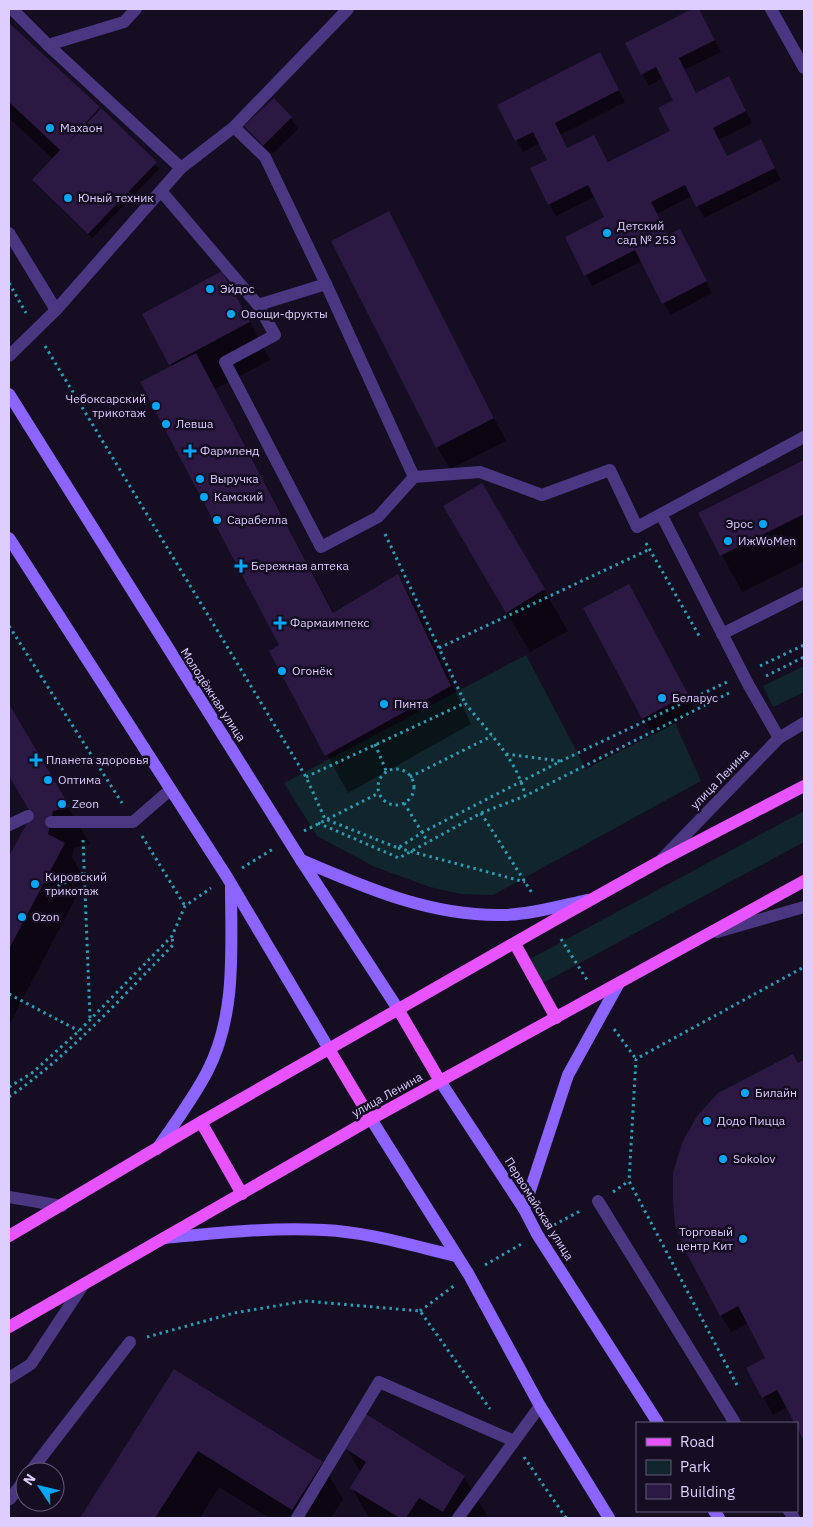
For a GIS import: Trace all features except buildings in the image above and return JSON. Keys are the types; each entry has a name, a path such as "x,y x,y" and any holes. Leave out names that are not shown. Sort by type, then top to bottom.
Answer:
{"main road":[{"name":"Молодёжная улица","path":"9,394 301,860 398,1009"},
{"path":"9,538 229,881 371,1119 469,1275 540,1406 609,1518"},
{"name":"улица Ленина","path":"9,1236 201,1122 592,899 804,786"},
{"path":"301,860 381,894 448,912 505,915 592,899"},
{"path":"157,1149 208,1072 226,1021 231,967 229,881"},
{"name":"улица Ленина","path":"9,1327 371,1119 804,881"},
{"path":"515,944 556,1018"},
{"path":"524,1209 568,1075 619,983"},
{"name":"Первомайская улица","path":"398,1009 440,1081 524,1209 657,1422"},
{"path":"201,1122 242,1194"},
{"path":"164,1238 247,1230 325,1230 368,1236 456,1256"}],"street":[{"path":"12,9 48,45 181,168"},
{"path":"48,45 124,22 136,9"},
{"path":"9,356 56,310 181,168 234,127 348,9"},
{"path":"771,9 804,68"},
{"path":"234,127 265,157 326,284 414,477"},
{"path":"161,191 258,305 275,334 225,362 321,547 378,518 414,477 480,472 542,496 610,470 637,527 804,437"},
{"path":"9,233 56,310"},
{"path":"258,305 326,284"},
{"path":"661,514 745,679 779,738"},
{"path":"722,634 804,593"},
{"name":"улица Ленина","path":"662,860 779,738 804,723"},
{"path":"51,822 133,822 170,790"},
{"path":"9,825 28,816"},
{"name":"улица Ленина","path":"708,934 804,907"},
{"path":"9,1197 62,1206"},
{"path":"598,1201 734,1422"},
{"name":"улица Ленина","path":"9,1378 31,1364 83,1285"},
{"path":"38,1462 130,1342"},
{"path":"297,1518 379,1382 514,1441"},
{"path":"458,1518 540,1406"}],"path":[{"path":"9,283 36,331 306,777 325,818 398,848 526,883"},
{"path":"378,518 465,703 506,754 522,781 525,796"},
{"path":"637,527 702,640"},
{"path":"439,648 650,549"},
{"path":"9,626 185,906"},
{"path":"318,823 400,858 481,813 525,796 732,692 745,679 804,645"},
{"path":"398,848 423,832 561,761 726,682 745,679 804,657"},
{"path":"721,674 732,692"},
{"path":"306,777 465,703"},
{"path":"410,777 492,736"},
{"path":"375,744 387,772"},
{"path":"506,754 561,761"},
{"path":"402,770 410,777 413,781 414,791 408,800 398,805 386,802 379,792 379,781 387,772 402,770"},
{"path":"325,818 379,792"},
{"path":"404,803 428,842"},
{"path":"83,822 90,1019"},
{"path":"52,889 84,873"},
{"path":"9,1087 32,1073 79,1031 172,936 185,906 229,881"},
{"path":"9,1097 36,1078 90,1028 173,945 172,936"},
{"path":"738,1389 629,1181 636,1059 804,967"},
{"path":"9,994 79,1031"},
{"path":"130,1342 234,1313 304,1301 420,1311 469,1275 598,1201"},
{"path":"420,1311 492,1411"},
{"path":"514,1441 566,1518"}],"green space":[{"path":"526,655 586,769 675,723 701,781 493,895 461,894 430,887 375,867 317,836 284,783"},
{"path":"804,666 804,692 773,707 763,686"},
{"path":"804,811 804,842 543,983 530,959"}],"place":[{"name":"Махаон","path":"50,128"},
{"name":"Юный техник","path":"68,198"},
{"name":"Детский сад № 253","path":"607,233"},
{"name":"Эйдос","path":"210,289"},
{"name":"Овощи-фрукты","path":"231,314"},
{"name":"Чебоксарский трикотаж","path":"156,406"},
{"name":"Левша","path":"166,424"},
{"name":"Фармленд","path":"190,451"},
{"name":"Выручка","path":"200,479"},
{"name":"Камский","path":"204,497"},
{"name":"Сарабелла","path":"217,520"},
{"name":"Эрос","path":"763,524"},
{"name":"ИжWoMen","path":"728,541"},
{"name":"Бережная аптека","path":"241,566"},
{"name":"Фармаимпекс","path":"280,623"},
{"name":"Огонёк","path":"282,671"},
{"name":"Беларус","path":"662,698"},
{"name":"Пинта","path":"384,704"},
{"name":"Планета здоровья","path":"36,760"},
{"name":"Оптима","path":"48,780"},
{"name":"Zeon","path":"62,804"},
{"name":"Кировский трикотаж","path":"35,884"},
{"name":"Ozon","path":"22,917"},
{"name":"Билайн","path":"745,1093"},
{"name":"Додо Пицца","path":"707,1121"},
{"name":"Sokolov","path":"723,1159"},
{"name":"Торговый центр Кит","path":"743,1239"}]}
